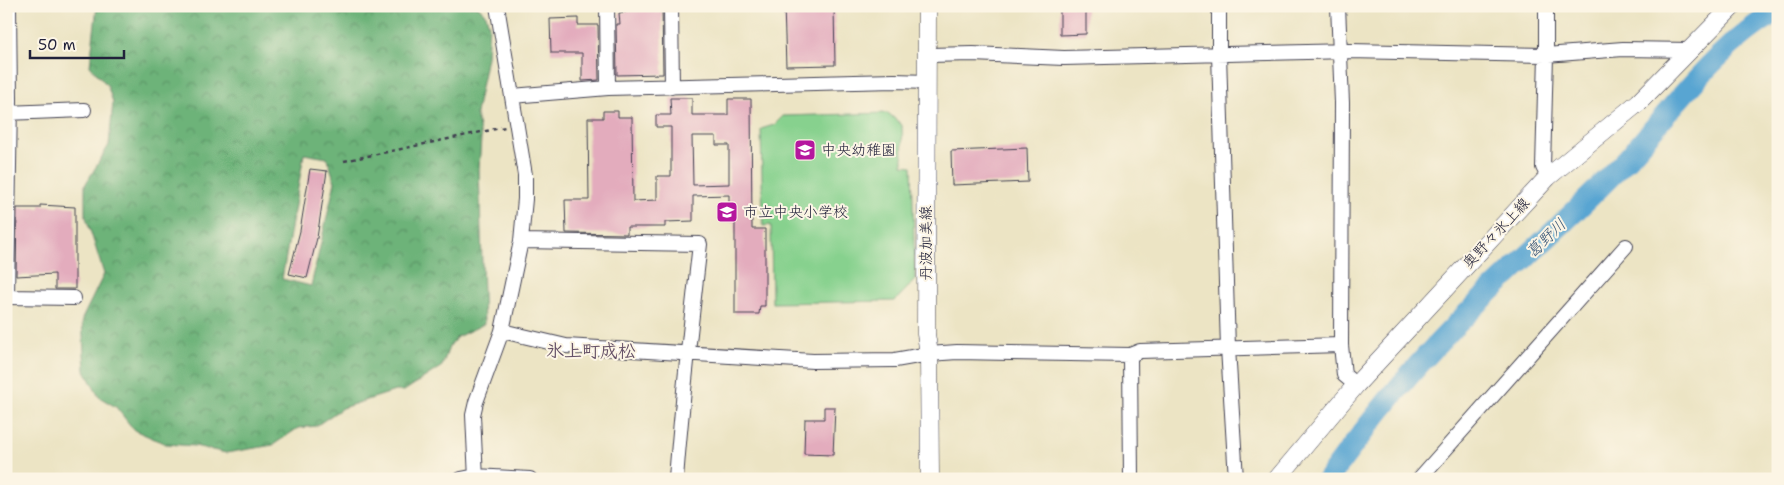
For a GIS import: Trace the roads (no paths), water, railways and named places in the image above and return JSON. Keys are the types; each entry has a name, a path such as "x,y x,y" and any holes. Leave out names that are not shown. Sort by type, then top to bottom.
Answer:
{"main road":[{"name":"丹波加美線","path":"927,6 926,334 929,354 930,479"},
{"name":"奥野々氷上線","path":"1277,479 1356,385 1548,176 1639,102 1734,6"}],"street":[{"path":"9,6 7,297 74,298"},
{"path":"476,478 474,415 476,402 502,331 521,241 525,199 525,176 497,6"},
{"path":"608,6 608,88"},
{"path":"671,6 672,87"},
{"path":"1219,6 1228,348 1236,479"},
{"path":"1338,6 1342,100 1341,345 1344,375 1356,385"},
{"path":"1546,6 1543,168 1548,176"},
{"path":"928,55 973,54 1064,58 1340,51 1546,55 1623,49 1692,50"},
{"path":"512,96 608,88 894,81 928,82"},
{"path":"8,112 84,110"},
{"path":"521,241 700,244 689,355 684,384 676,479"},
{"path":"1419,479 1626,246"},
{"path":"502,331 566,346 689,355 822,361 895,360 929,354 957,352 1130,355 1140,351 1341,345"},
{"path":"1130,355 1131,479"},
{"path":"461,479 530,479"}],"waterway":[{"name":"葛野川","path":"1328,479 1385,404 1448,333 1604,183 1715,60 1756,25 1778,11"}],"place":[{"name":"中央幼稚園","path":"805,150"},
{"name":"市立中央小学校","path":"727,212"}],"district":[{"name":"氷上町成松","path":"591,351"}]}
